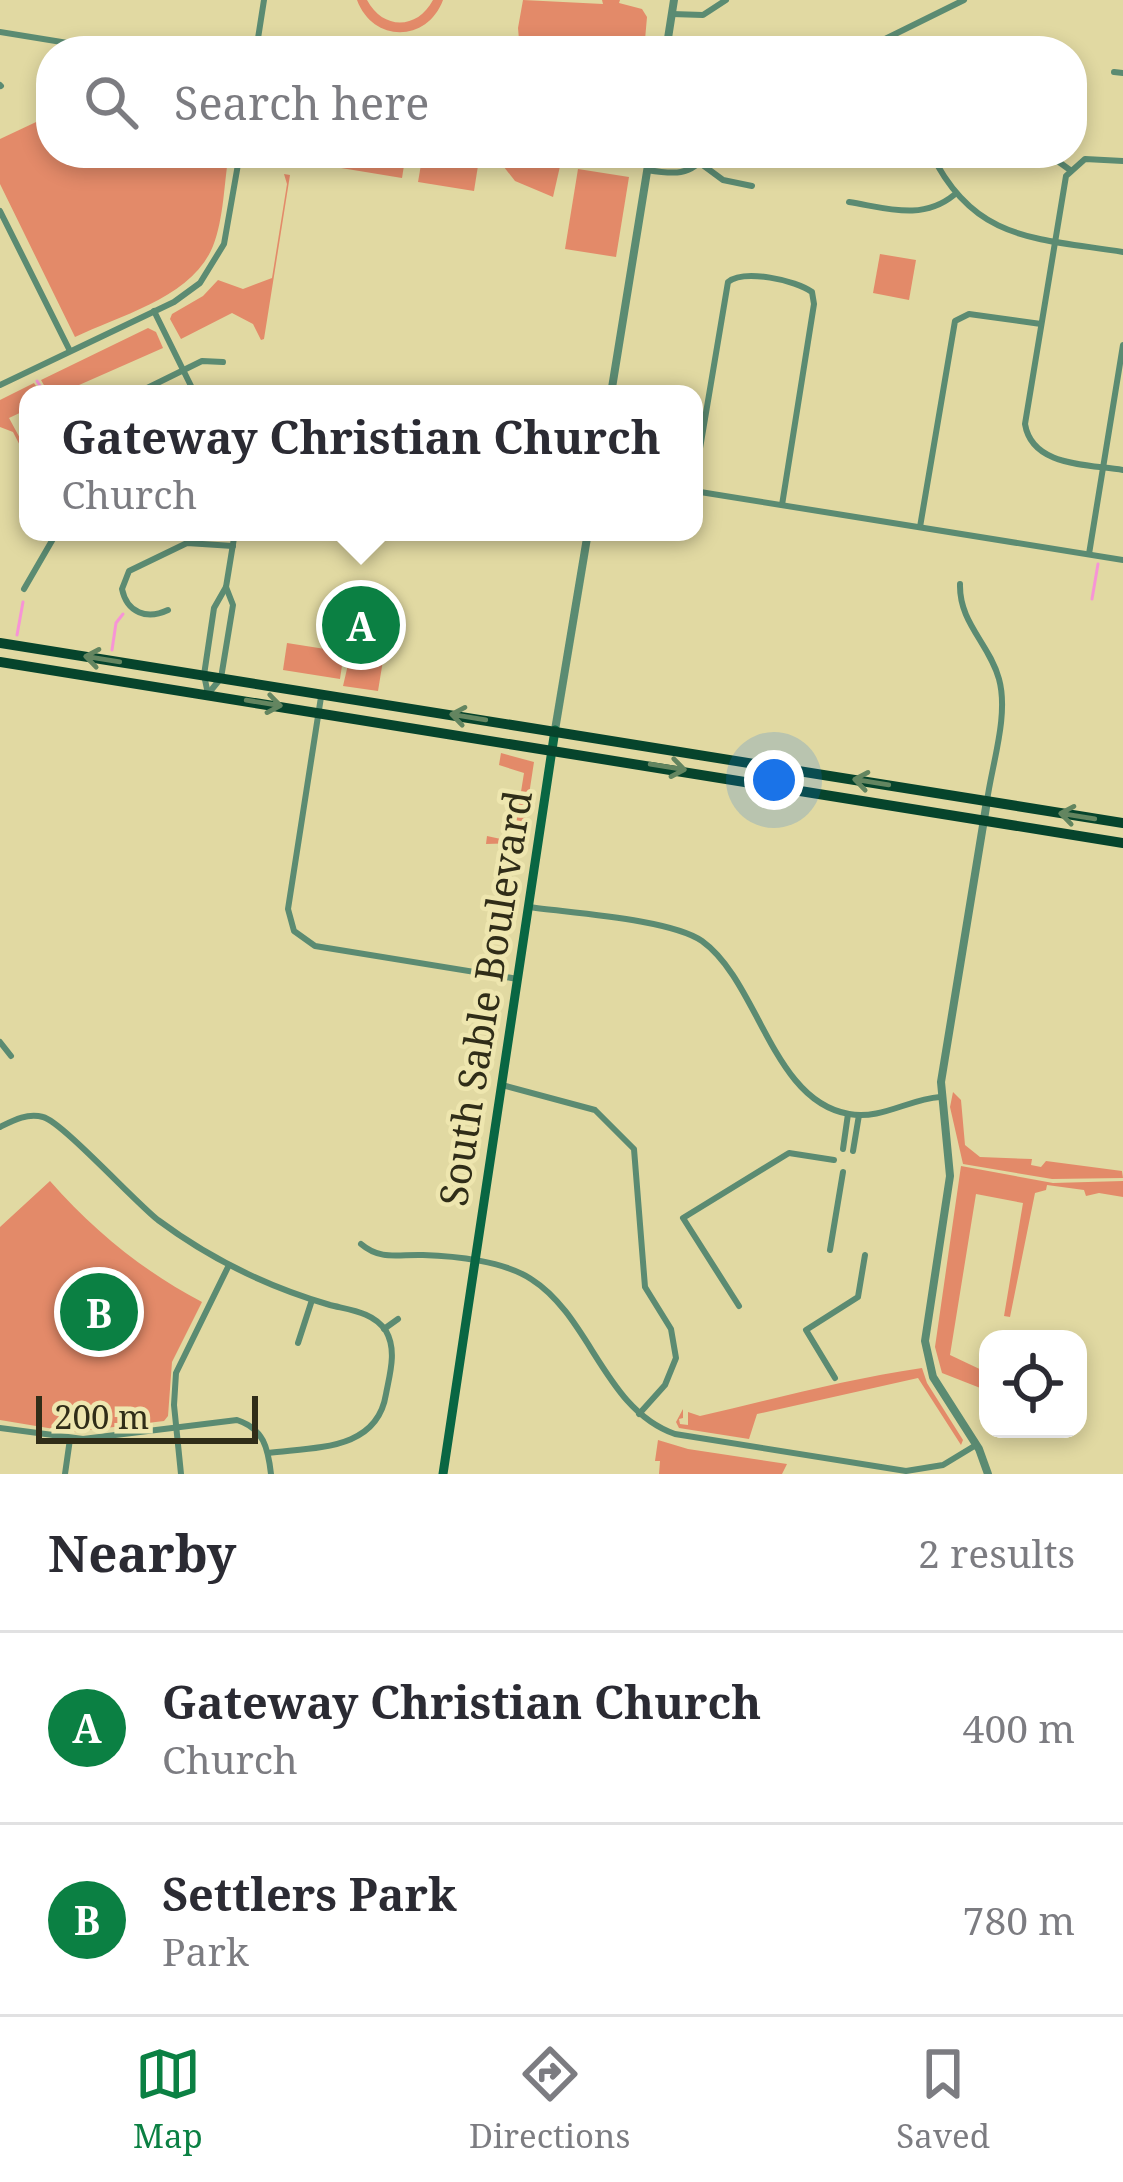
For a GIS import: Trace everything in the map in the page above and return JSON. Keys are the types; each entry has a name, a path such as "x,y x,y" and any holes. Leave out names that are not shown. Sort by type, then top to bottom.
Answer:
{"main road":[{"path":"0,644 1123,823"},
{"path":"0,662 1123,843"},
{"name":"South Sable Boulevard","path":"442,1474 555,730"}],"street":[{"path":"258,36 264,0"},
{"path":"668,36 674,0"},
{"path":"671,14 703,15 726,0"},
{"path":"889,36 964,0"},
{"path":"0,32 36,38"},
{"path":"1087,159 1123,161"},
{"path":"0,386 192,290 220,256 237,168"},
{"path":"612,385 647,170 680,173 690,168"},
{"path":"706,168 723,181 752,186"},
{"path":"940,168 970,210 1004,228 1123,252"},
{"path":"1073,168 1064,183 1054,241 1025,419 1028,438 1047,456 1123,470"},
{"path":"849,202 922,212 955,195"},
{"path":"0,211 70,352"},
{"path":"703,433 728,282 737,275 804,286 814,297 782,505"},
{"path":"154,311 190,385"},
{"path":"920,527 954,323 965,314 1041,324"},
{"path":"1089,554 1123,345"},
{"path":"152,385 204,361 224,362"},
{"path":"703,489 1123,560"},
{"path":"24,589 52,541"},
{"path":"208,694 204,675 214,608 226,586 234,541"},
{"name":"South Sable Boulevard","path":"555,730 586,541"},
{"path":"168,610 153,615 129,607 122,590 129,571 187,544 233,546"},
{"path":"960,584 966,621 996,669 1002,694 940,1097 950,1176 925,1347 936,1382 976,1444 988,1474"},
{"path":"208,694 221,678 232,604 226,586"},
{"path":"322,694 288,909 291,926 302,940 322,948 518,979"},
{"path":"529,907 670,928 702,941 721,960 802,1089 820,1102 859,1114 940,1097"},
{"path":"0,1042 10,1056"},
{"path":"502,1085 595,1110 634,1149 645,1287 671,1329 676,1358 665,1384 640,1414"},
{"path":"44,1117 46,1106"},
{"path":"848,1114 848,1150 859,1114"},
{"path":"0,1127 26,1116 44,1117 63,1128 138,1204 229,1264 312,1300 365,1314 384,1329 392,1360 384,1406 371,1429 345,1443 268,1453"},
{"path":"739,1306 683,1218 789,1153 834,1160"},
{"path":"830,1250 843,1172"},
{"path":"361,1244 387,1256 427,1255 516,1271 544,1290 640,1414 657,1427 683,1436 906,1472 943,1465 976,1444"},
{"path":"835,1378 806,1330 858,1298 865,1255"},
{"path":"181,1474 173,1394 178,1363 229,1264"},
{"path":"298,1343 312,1300"},
{"path":"384,1329 398,1319"},
{"path":"0,1427 70,1439 244,1422 258,1432 271,1474"},
{"path":"371,1429 380,1438"},
{"path":"65,1474 70,1439"}],"shaded area":[{"path":"357,0 367,0 382,17 400,22 418,17 433,0 443,0 425,24 400,32 375,24"},
{"path":"523,0 603,4 602,0 620,0 642,9 647,17 645,36 519,36"},
{"path":"36,122 36,168 227,168 219,224 203,264 154,302 75,337 0,184 0,139"},
{"path":"341,168 404,168 402,178"},
{"path":"420,168 478,168 474,191 418,182"},
{"path":"505,168 560,168 553,197 515,181"},
{"path":"578,169 629,177 616,257 565,249"},
{"path":"284,174 290,175 264,339 253,324 232,313 181,339 172,314 203,296 218,280 243,289 272,278 287,184"},
{"path":"880,254 916,260 909,300 873,293"},
{"path":"148,328 156,332 163,348 79,385 44,385 41,380"},
{"path":"19,390 19,413 9,418 19,444 13,432 0,427 0,400"},
{"path":"354,639 374,641 375,646 385,648 378,691 343,686"},
{"path":"287,643 344,652 340,679 283,670"},
{"path":"501,753 534,762 523,834 517,843 486,844 487,836 514,842 519,837 516,823 524,773 499,765"},
{"path":"953,1092 961,1100 965,1145 980,1157 1032,1159 1031,1165 1041,1167 1046,1161 1122,1171 1123,1178 1052,1179 963,1164 950,1107"},
{"path":"961,1166 1053,1183 1123,1181 1123,1197 1086,1196 1084,1190 1047,1185 1046,1190 1035,1193 1010,1317 1004,1316 1023,1203 976,1194 950,1355 979,1369 979,1387 942,1373 935,1347"},
{"path":"50,1181 120,1249 202,1302 172,1362 164,1421 72,1432 0,1420 0,1227"},
{"path":"922,1368 963,1440 961,1445 918,1378 757,1414 749,1439 679,1428 676,1422 683,1409 680,1424 688,1425 688,1412 700,1416"},
{"path":"658,1440 787,1464 782,1474 659,1474 660,1461 655,1461"}],"waterway":[{"path":"37,381 39,385"},
{"path":"1092,599 1098,564"},
{"path":"17,635 23,602"},
{"path":"112,650 116,623 123,614"}],"place":[{"name":"Gateway Christian Church","path":"361,625"},
{"name":"Settlers Park","path":"99,1312"}]}
